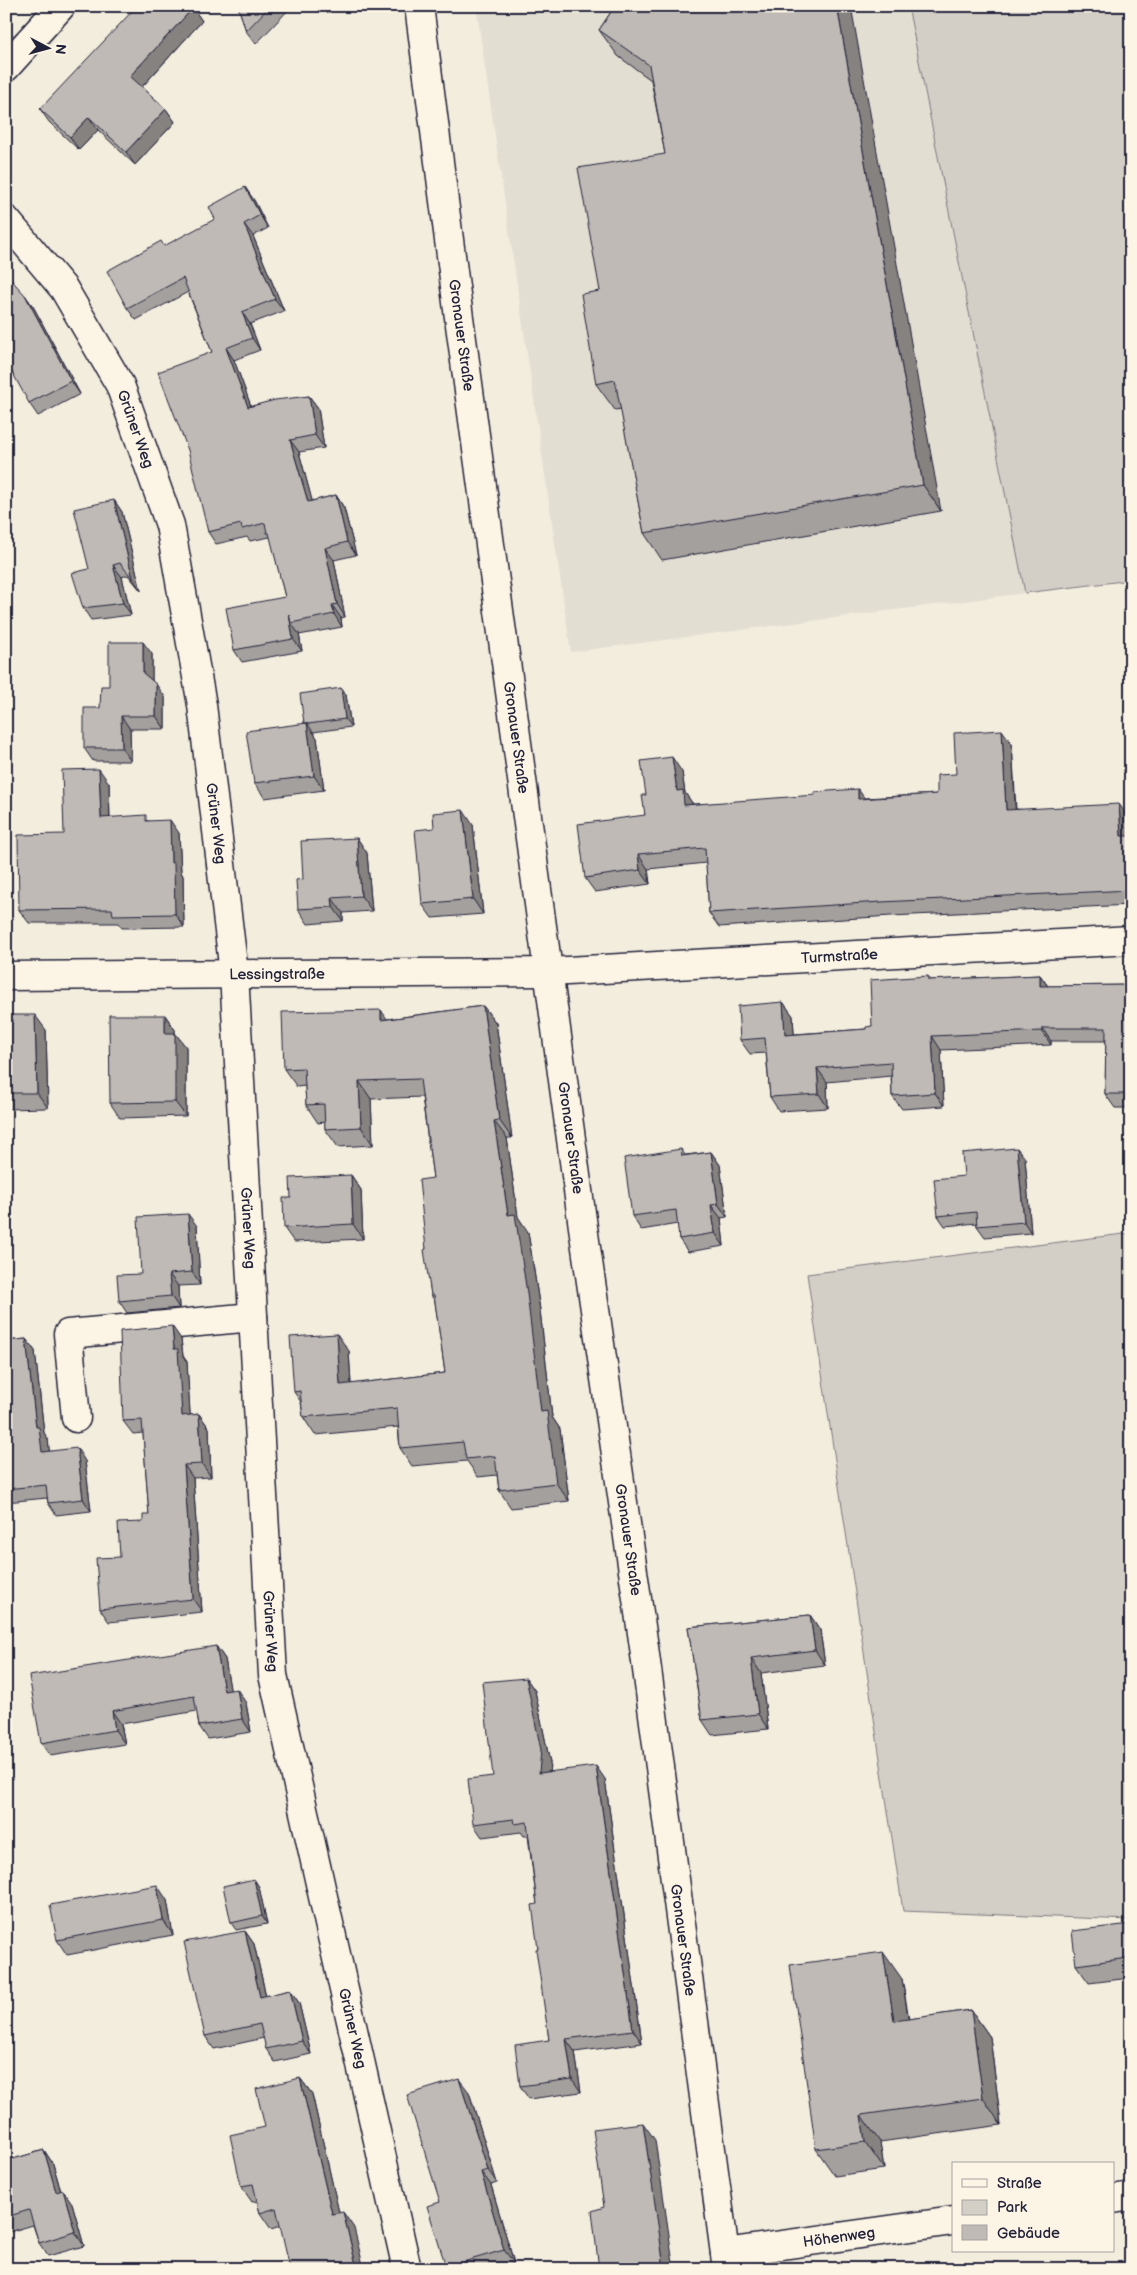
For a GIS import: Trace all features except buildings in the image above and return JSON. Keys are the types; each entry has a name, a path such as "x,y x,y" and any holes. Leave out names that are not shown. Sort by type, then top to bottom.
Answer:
{"street":[{"path":"6,66 61,6"},
{"name":"Gronauer Straße","path":"419,6 460,320 645,1657 726,2261"},
{"name":"Grüner Weg","path":"6,220 64,289 120,385 170,525 202,706 234,973 273,1675 408,2269"},
{"name":"Turmstraße","path":"549,972 1131,940"},
{"name":"Lessingstraße","path":"6,976 549,972"},
{"path":"76,1418 68,1334 253,1317"},
{"path":"1114,2199 1131,2196"},
{"name":"Höhenweg","path":"726,2261 952,2221"}],"shaded area":[{"path":"476,6 908,6 1025,593 571,652"}],"green space":[{"path":"908,6 1131,6 1131,580 1025,593"},
{"path":"1131,1233 1131,1920 903,1911 807,1274"}]}
